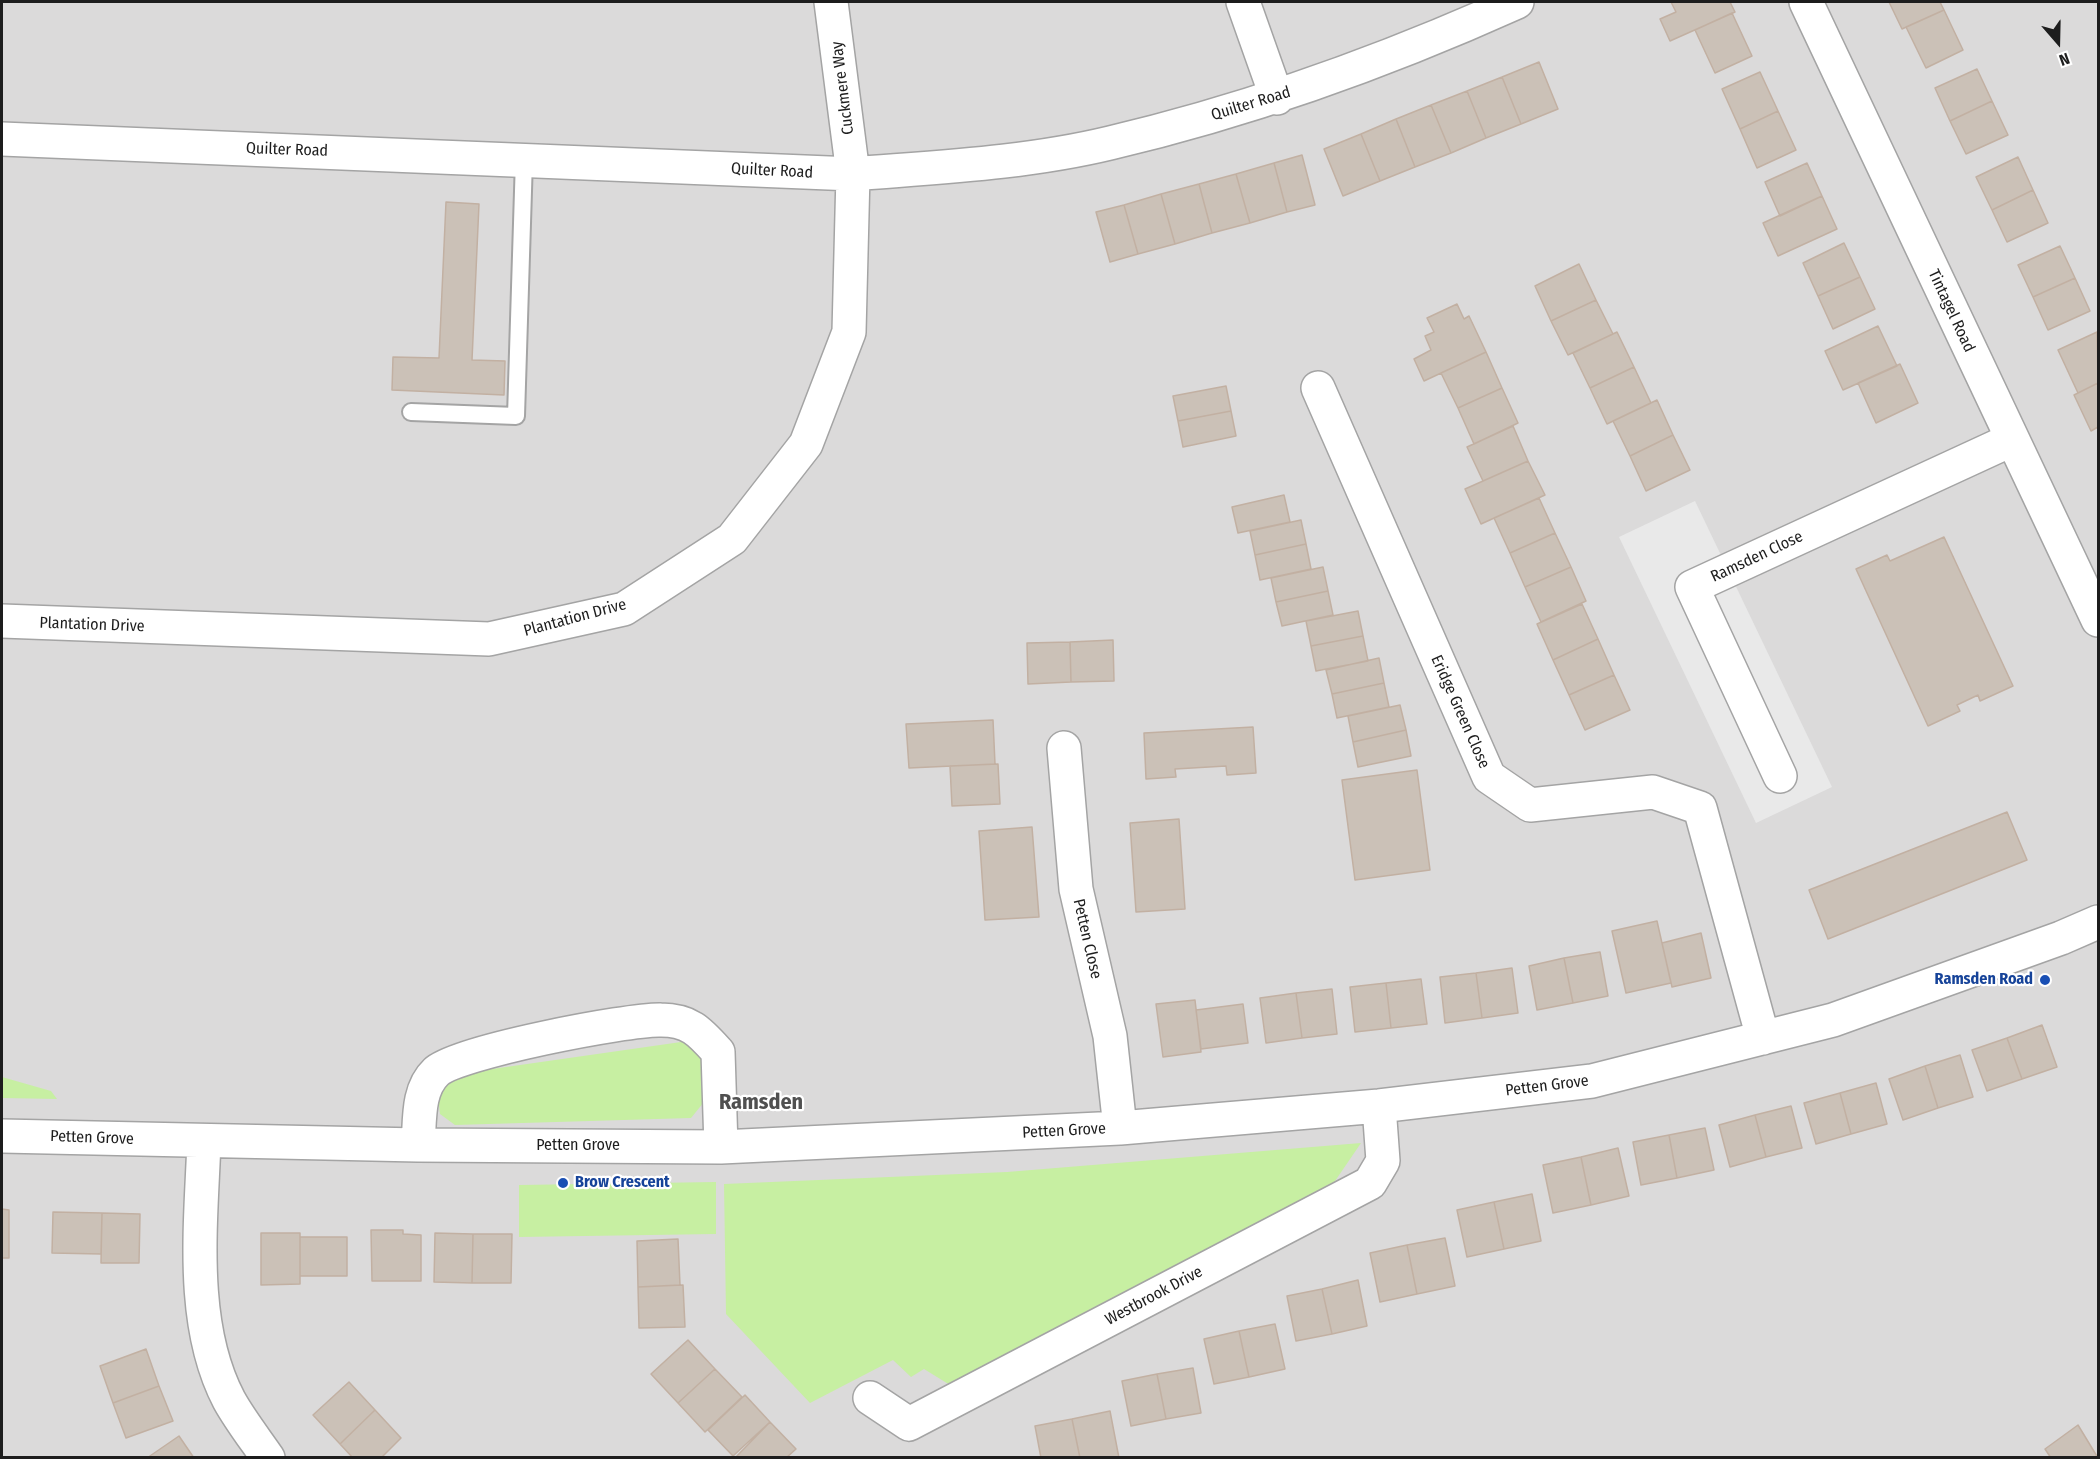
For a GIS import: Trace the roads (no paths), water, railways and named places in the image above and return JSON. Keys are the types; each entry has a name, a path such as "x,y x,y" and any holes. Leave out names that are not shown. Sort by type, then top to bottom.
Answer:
{"street":[{"name":"Cuckmere Way","path":"831,2 854,174"},
{"path":"1243,2 1277,98"},
{"name":"Quilter Road","path":"2,139 854,174 985,163 1109,144 1277,98 1434,39 1517,2"},
{"name":"Tintagel Road","path":"1806,2 2098,620"},
{"name":"Plantation Drive","path":"2,621 489,639 624,609 732,539 806,444 849,332 854,174"},
{"name":"Eridge Green Close","path":"1318,388 1489,777 1530,805 1653,792 1700,808 1763,1038"},
{"name":"Ramsden Close","path":"1780,776 1692,587 2012,440"},
{"name":"Petten Close","path":"1064,748 1076,890 1110,1036 1120,1128"},
{"name":"Petten Grove","path":"2,1136 418,1145 721,1146 1120,1128 1379,1106 1592,1081 1763,1038 1833,1020 2061,938 2098,922"},
{"path":"418,1145 423,1092 437,1071 488,1051 566,1034 662,1020 696,1027 718,1052 721,1146"},
{"name":"Westbrook Drive","path":"870,1398 909,1424 1370,1183 1383,1161 1379,1106"},
{"path":"204,1142 199,1281 209,1344 229,1399 268,1458"}],"lane":[{"path":"411,412 516,416 524,159"}],"place":[{"name":"Ramsden Road","path":"2045,980"},
{"name":"Brow Crescent","path":"563,1183"}],"district":[{"name":"Ramsden","path":"761,1103"}]}
